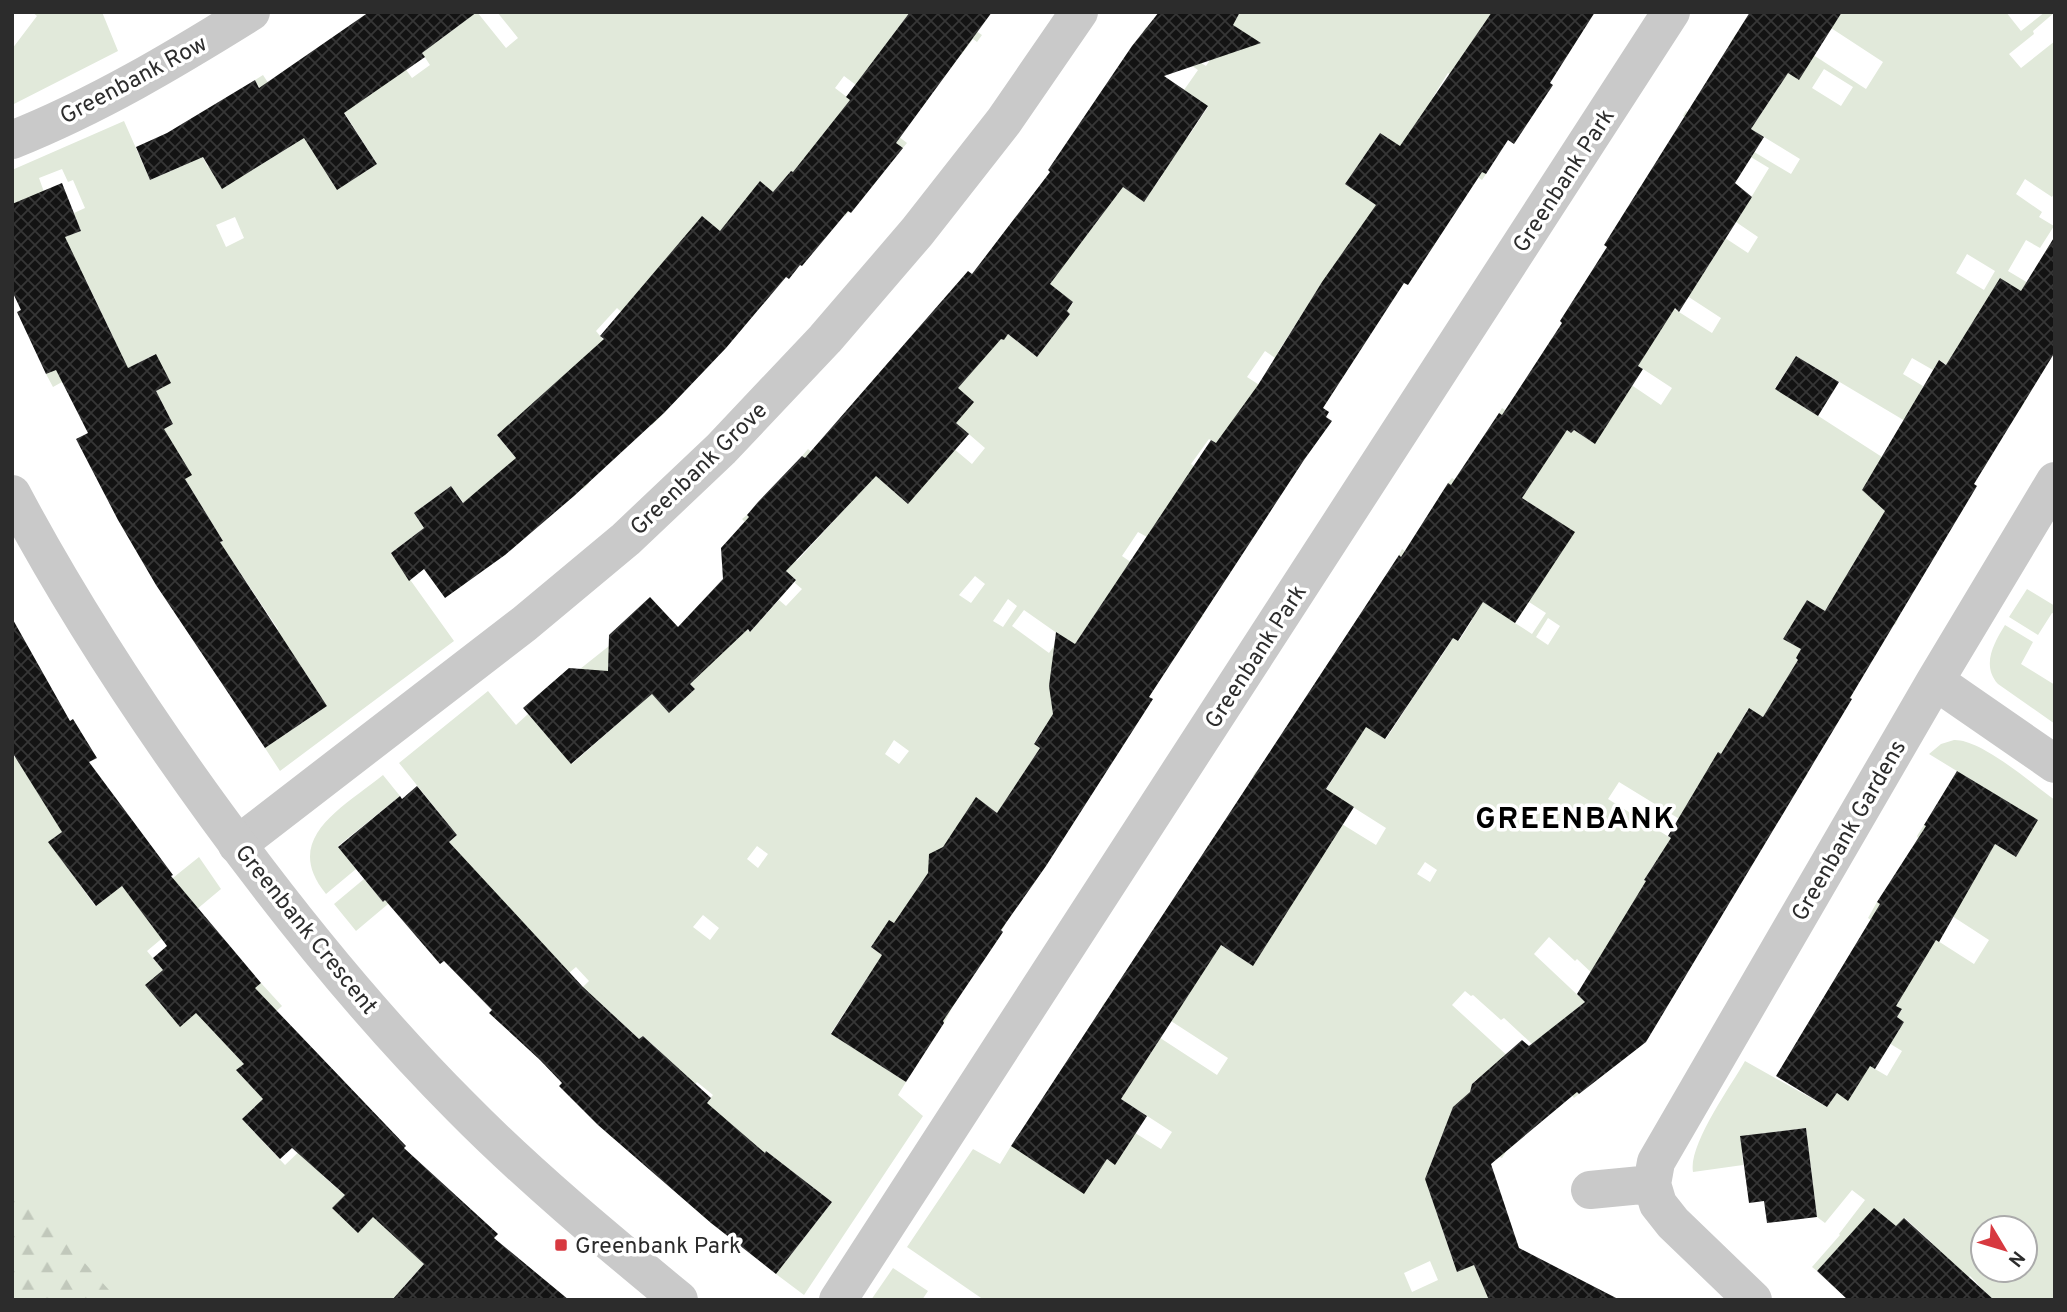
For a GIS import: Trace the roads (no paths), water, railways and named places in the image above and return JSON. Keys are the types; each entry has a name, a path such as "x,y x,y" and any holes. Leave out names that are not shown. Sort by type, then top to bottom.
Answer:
{"street":[{"name":"Greenbank Row","path":"12,140 133,83 251,12"},
{"name":"Greenbank Grove","path":"237,845 524,624 626,539 713,457 807,358 917,232 1004,121 1079,12"},
{"name":"Greenbank Park","path":"838,1300 1671,12"},
{"name":"Greenbank Gardens","path":"1653,1184 1653,1173 1663,1147 2055,481"},
{"name":"Greenbank Crescent","path":"12,494 56,575 124,685 237,845 296,921 356,993 461,1107 558,1199 679,1300"},
{"path":"1936,681 2055,764"},
{"path":"1590,1190 1653,1184 1658,1204 1665,1214 1753,1300"}],"place":[{"name":"Greenbank Park","path":"561,1245"}],"district":[{"name":"GREENBANK","path":"1576,818"}]}
